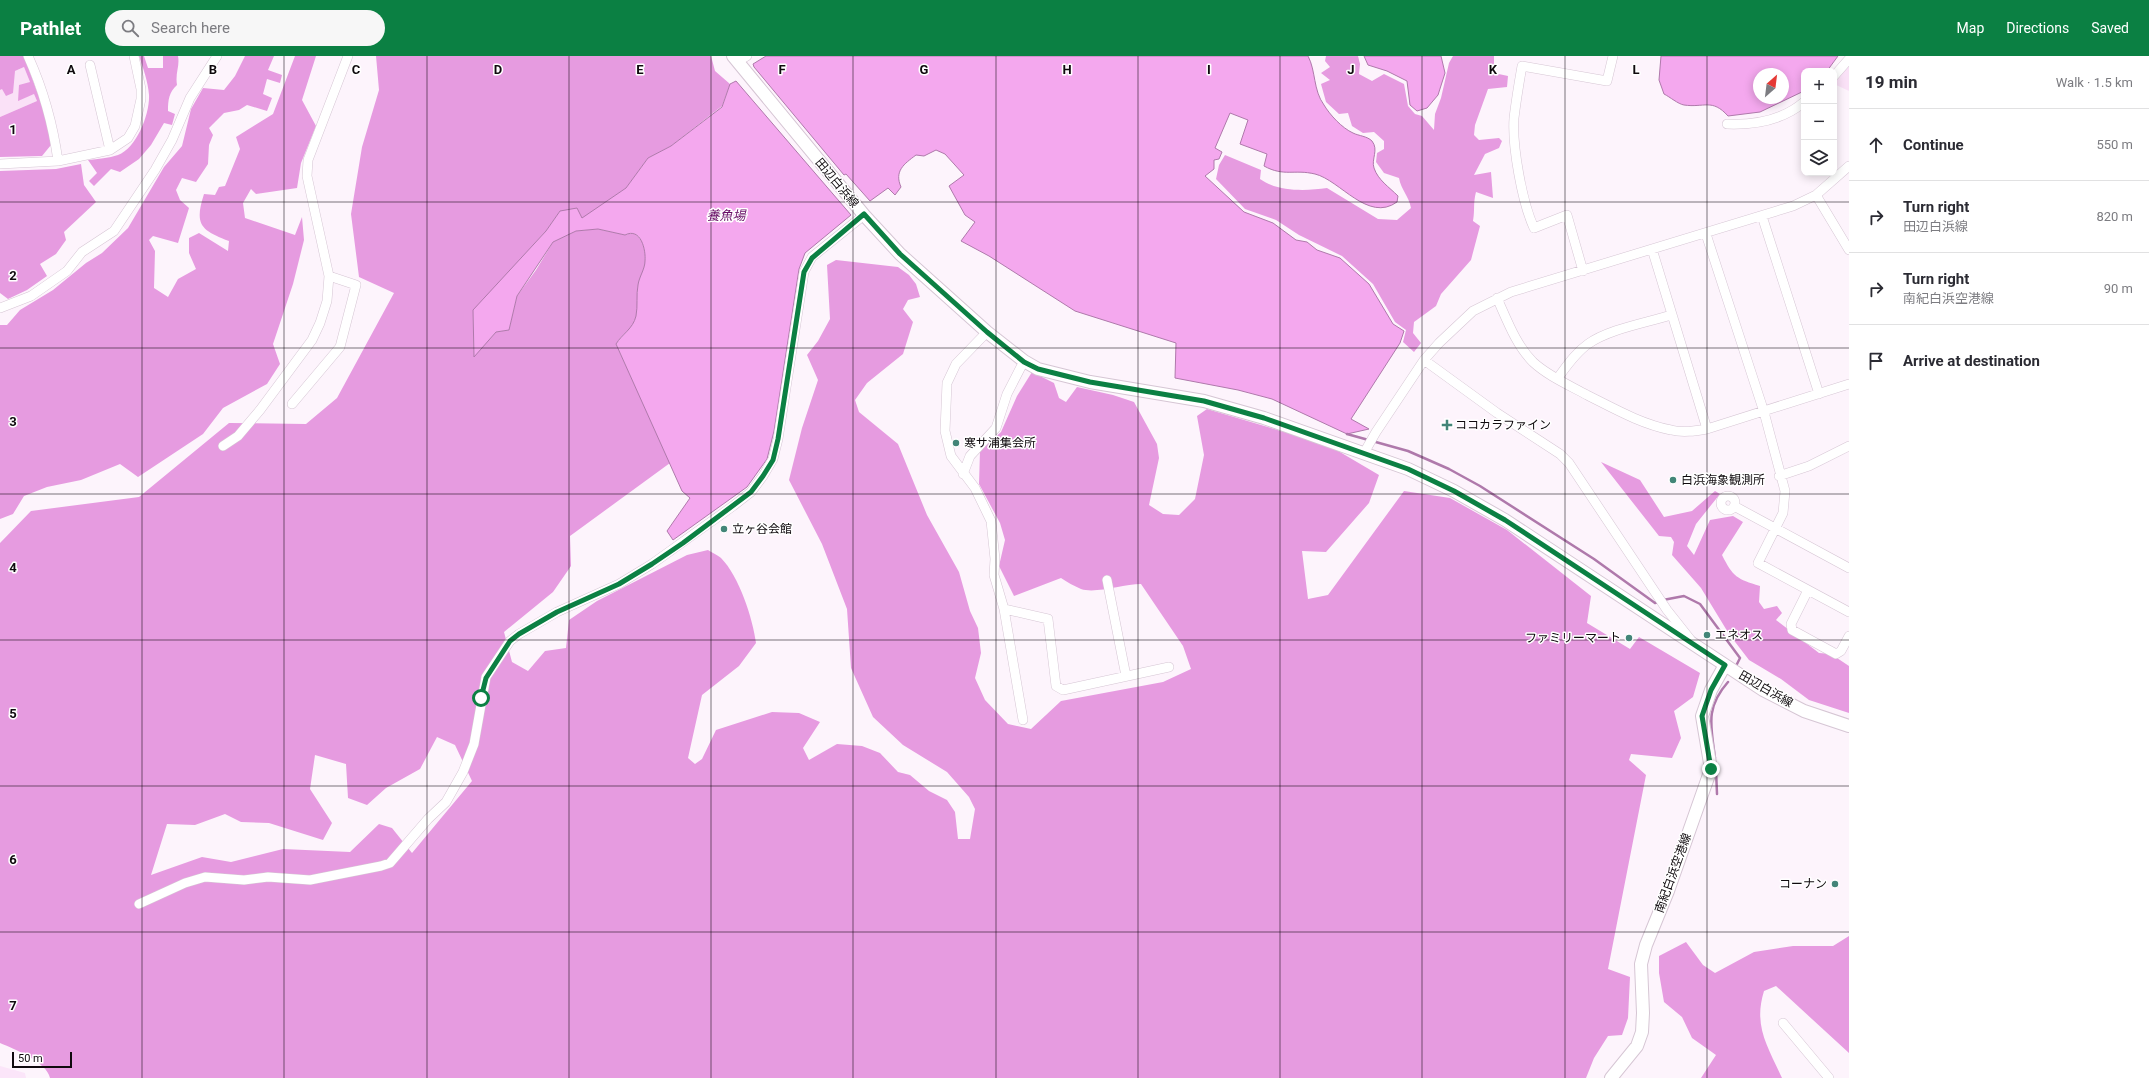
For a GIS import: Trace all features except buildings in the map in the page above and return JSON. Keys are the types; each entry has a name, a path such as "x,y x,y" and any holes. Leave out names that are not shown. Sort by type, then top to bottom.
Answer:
{"main road":[{"name":"田辺白浜線","path":"739,58 864,214 900,254 987,332 1024,362 1038,369 1090,382 1204,401 1366,449 1454,491 1505,520 1762,690 1797,707 1849,726"},
{"name":"南紀白浜空港線","path":"1611,1078 1637,1046 1642,1032 1643,958 1646,945 1668,891 1711,769 1702,716 1711,690 1725,665"}],"street":[{"path":"28,56 35,71 53,128 58,161"},
{"path":"0,164 58,161 110,150 128,138 135,126 141,89 134,56"},
{"path":"0,308 31,296 67,271 82,252 114,231 155,170 172,140 190,98 217,56"},
{"path":"223,446 238,436 312,340 327,301 329,276 307,176 308,160 348,56"},
{"path":"1583,271 1567,215 1534,228 1527,212 1518,167 1514,119 1519,81 1522,66 1608,81 1613,56"},
{"path":"1837,73 1849,59"},
{"path":"90,65 110,150"},
{"path":"1727,124 1743,125 1781,116 1801,104"},
{"path":"1366,449 1424,360 1454,327 1473,311 1511,292 1706,234 1793,206 1816,195 1849,166"},
{"path":"1816,195 1849,250"},
{"path":"139,904 185,883 204,877 244,880 268,877 310,880 381,866 390,862 428,818 446,802 463,772 478,726 481,698 486,678 510,641 519,634 557,612 619,584 652,564 683,543 751,492 763,476 773,460 778,439 804,272 812,258 864,214"},
{"path":"1762,216 1819,394"},
{"path":"1706,234 1764,412 1779,476 1785,491 1783,513 1758,564 1849,612"},
{"path":"1652,249 1707,429"},
{"path":"292,404 340,347 356,285 329,276"},
{"path":"1497,298 1515,338 1533,362 1557,379 1643,423 1672,431 1689,432 1707,429 1849,384"},
{"path":"1557,379 1572,359 1588,344 1607,335 1671,315"},
{"path":"987,332 956,364 947,383 945,431 951,456 975,488 991,521 995,559 994,575 1004,609 1023,720"},
{"path":"1424,360 1497,413 1560,454 1569,463 1658,597 1695,645"},
{"path":"964,474 970,456 996,428 1007,394 1024,362"},
{"path":"1779,476 1809,466 1849,446"},
{"path":"1734,506 1849,568"},
{"path":"1107,580 1126,676"},
{"path":"1808,590 1791,624 1792,630 1836,654 1841,651 1849,636"},
{"path":"1004,609 1048,619 1056,686 1063,690 1169,667"},
{"path":"1783,1023 1826,1077"}],"shaded area":[{"path":"0,56 24,56 50,127 51,145 42,156 0,157 0,117 37,101 34,94 18,101 19,85 30,82 24,67 15,71 13,93 6,96 2,89 0,90"},
{"path":"139,56 144,56 148,68 163,68 163,56 178,56 177,85 171,93 168,103 168,111 175,114 172,125 164,123 151,145 139,159 120,172 111,169 94,186 89,181 97,173 88,160 111,157 125,151 136,138 145,120 149,95"},
{"path":"245,56 274,56 268,70 282,75 280,83 267,79 263,94 272,98 267,111 247,105 239,110 224,113 209,128 213,135 209,145 208,164 196,182 182,178 176,190 180,200 189,208 178,243 153,236 149,240 155,251 154,288 168,297 178,279 196,269 189,253 189,238 199,233 228,251 229,241 212,233 202,225 200,213 204,194 215,195 219,187 225,186 240,149 236,137 273,114 295,56 316,56 302,100 316,126 301,163 297,188 256,194 251,189 243,203 245,218 295,235 302,217 304,240 293,284 273,344 280,364 267,384 223,408 203,434 138,477 120,464 81,480 47,487 24,496 13,514 0,519 0,325 7,325 20,310 53,290 86,263 102,253 128,228 164,167 182,146 191,109 203,88 224,90 235,76"},
{"path":"376,56 711,56 715,71 730,84 722,106 671,146 648,158 626,188 582,219 560,211 546,231 473,311 474,356 496,332 509,330 517,296 536,270 553,242 576,231 598,229 625,235 631,233 635,234 639,237 644,247 645,263 639,280 635,321 616,344 670,463 570,536 571,566 553,592 504,632 512,662 528,671 545,651 566,648 569,620 597,601 687,555 708,550 721,558 734,576 744,598 752,622 756,643 739,666 702,695 688,758 695,764 702,759 716,730 772,712 799,713 820,722 803,748 809,760 837,744 862,746 880,753 898,772 910,775 929,791 947,800 955,812 958,839 970,839 975,809 969,797 947,772 903,745 873,717 851,668 847,609 822,544 789,480 802,428 818,380 807,355 818,341 830,319 827,265 836,260 898,267 909,275 916,284 920,297 908,300 903,309 913,322 903,354 867,383 855,400 859,412 898,444 927,515 959,572 970,611 978,628 981,653 975,678 985,700 1008,724 1031,729 1061,701 1163,682 1191,669 1183,646 1141,584 1126,585 1102,590 1087,590 1078,588 1061,578 1014,596 999,566 1005,540 1000,523 979,484 980,451 1001,432 1017,396 1032,372 1054,383 1059,398 1066,402 1077,387 1113,395 1134,402 1157,444 1159,458 1149,505 1163,514 1179,515 1195,499 1204,455 1197,416 1207,409 1328,445 1379,475 1369,503 1326,552 1302,551 1308,599 1328,595 1404,491 1450,498 1507,530 1591,596 1587,623 1630,649 1639,637 1700,673 1693,697 1674,711 1681,738 1672,758 1631,754 1629,760 1646,775 1608,969 1630,977 1628,1018 1622,1035 1608,1036 1594,1058 1586,1078 50,1078 48,1072 37,1061 0,1043 0,543 31,511 139,497 229,423 306,424 337,398 394,293 359,277 351,214 362,147 379,90","holes":["437,737 455,745 472,781 412,853 392,828 379,824 350,852 283,849 231,862 202,857 151,875 167,824 195,825 225,814 241,822 269,823 323,840 332,823 310,789 315,755 346,764 348,798 367,805 386,788 420,769"]},
{"path":"1326,56 1358,56 1360,64 1359,74 1372,81 1384,74 1404,84 1408,106 1415,114 1422,116 1434,130 1435,114 1441,98 1449,63 1453,56 1494,56 1494,73 1508,76 1507,87 1488,89 1475,125 1474,135 1479,140 1499,138 1502,141 1499,148 1485,154 1474,175 1491,172 1493,198 1476,192 1473,221 1480,226 1471,260 1441,294 1436,306 1414,322 1413,333 1421,343 1414,352 1403,342 1406,330 1395,322 1373,284 1342,256 1299,235 1276,220 1245,209 1216,179 1219,165 1225,155 1261,170 1260,179 1267,183 1292,190 1327,188 1378,219 1397,220 1411,208 1399,178 1384,173 1376,162 1377,153 1384,149 1384,141 1374,132 1363,133 1352,126 1348,113 1339,114 1326,102 1321,84 1330,80 1321,73 1330,67 1325,61"},
{"path":"1847,66 1849,66 1849,91 1837,85 1837,80"},
{"path":"24,67 30,82 18,100 34,94 37,101 0,117 0,90 15,71"},
{"path":"81,164 84,185 96,202 64,232 66,240 56,254 40,264 47,276 27,290 8,299 0,293 0,171 56,169"},
{"path":"1601,462 1640,480 1664,517 1692,511 1715,491 1720,494 1696,524 1687,546 1694,555 1710,520 1733,516 1743,522 1722,555 1729,568 1741,579 1760,586 1759,602 1764,609 1777,606 1782,613 1776,620 1819,653 1831,654 1849,666 1849,713 1809,700 1781,679 1749,660 1729,634 1701,588 1672,555 1674,542 1671,537 1659,536"},
{"path":"1849,936 1849,1053 1776,986 1764,991 1760,1015 1761,1026 1767,1046 1782,1078 1701,1078 1716,1055 1692,1038 1682,1017 1664,1002 1659,973 1659,956 1686,942 1703,965 1715,973 1754,952 1793,946 1833,946"},
{"path":"0,1066 25,1073 26,1078 0,1078"}],"water":[{"path":"766,56 1308,56 1311,62 1320,99 1341,125 1353,133 1368,138 1372,141 1375,148 1373,161 1374,168 1381,180 1398,196 1397,202 1386,207 1375,207 1354,198 1325,178 1315,174 1283,172 1264,166 1267,154 1240,144 1248,120 1230,113 1215,148 1222,152 1219,159 1214,160 1214,169 1205,176 1244,212 1273,223 1296,240 1307,242 1317,250 1340,258 1369,284 1393,324 1404,331 1400,343 1351,419 1369,429 1347,434 1272,399 1238,390 1175,378 1176,343 1075,311 989,256 961,241 975,222 965,215 949,186 964,175 945,154 936,150 924,156 916,155 901,168 899,181 901,187 895,195 888,188 870,201 846,174 844,175 754,67 753,64"},
{"path":"1364,56 1441,56 1445,73 1438,95 1427,108 1417,111 1410,105 1407,81 1387,71 1368,65"},
{"path":"1661,56 1838,56 1829,68 1801,68 1801,92 1789,98 1789,68 1753,68 1753,104 1777,104 1760,112 1728,116 1722,110 1712,105 1684,105 1664,94 1659,80"},
{"name":"養魚場","path":"736,81 851,215 805,253 799,269 774,431 767,459 747,487 673,540 667,531 690,498 682,491 616,344 635,321 638,285 645,261 645,251 639,237 630,233 625,235 598,229 576,231 553,242 517,296 509,330 496,332 474,357 473,310 546,231 560,211 577,208 582,218 626,188 648,158 671,146 722,107 730,84"}],"waterway":[{"path":"1347,434 1408,451 1449,469 1480,486 1594,559 1655,603 1658,602"},
{"path":"1663,600 1684,596 1700,604 1740,658 1737,664"},
{"path":"1715,758 1711,718 1716,700 1728,682"},
{"path":"1716,769 1717,794"}],"place":[{"name":"ココカラファイン","path":"1447,425"},
{"name":"寒サ浦集会所","path":"956,443"},
{"name":"白浜海象観測所","path":"1673,480"},
{"name":"立ヶ谷会館","path":"724,529"},
{"name":"エネオス","path":"1707,635"},
{"name":"ファミリーマート","path":"1629,638"},
{"name":"コーナン","path":"1835,884"}],"route":[{"path":"481,698 486,678 510,641 519,634 557,612 619,584 652,564 683,543 751,492 773,460 778,439 799,294 804,272 812,258 864,214 900,254 987,332 1024,362 1038,369 1065,377 1090,382 1204,401 1264,418 1408,469 1454,491 1505,520 1598,580 1725,665 1711,690 1702,716 1711,769"}]}
